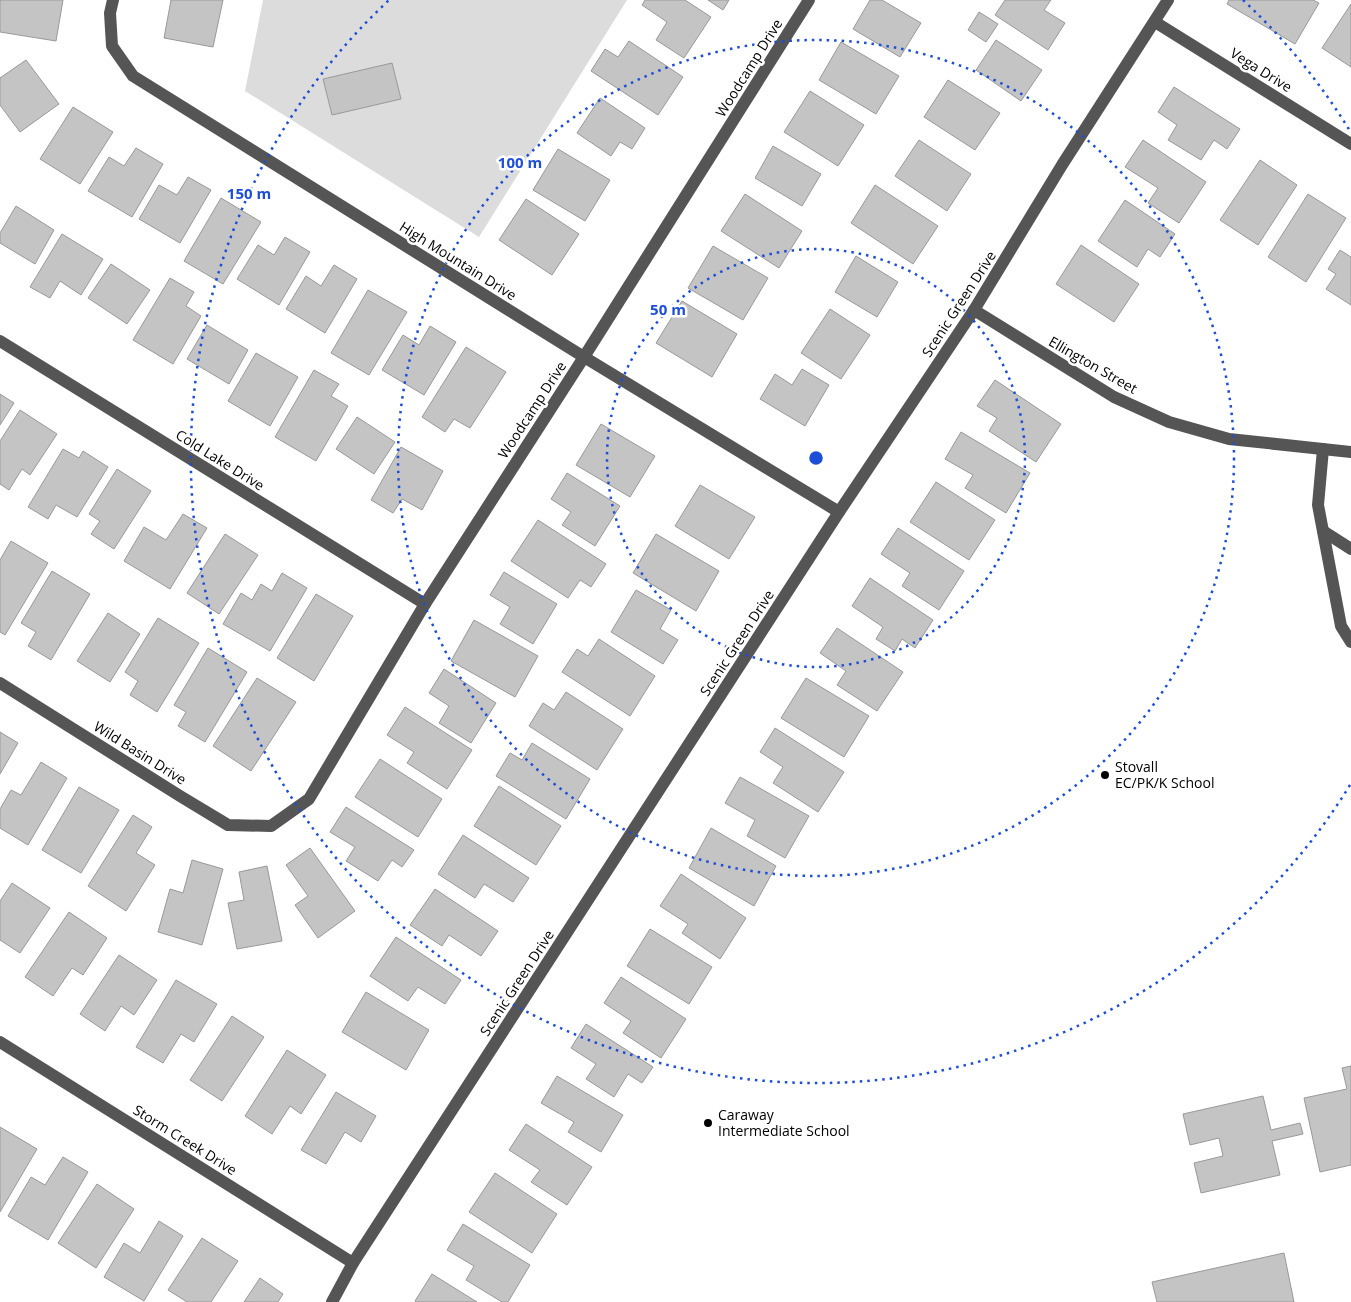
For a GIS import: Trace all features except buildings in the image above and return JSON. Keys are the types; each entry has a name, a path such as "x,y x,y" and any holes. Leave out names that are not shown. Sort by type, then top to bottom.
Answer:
{"street":[{"name":"High Mountain Drive","path":"113,0 110,12 112,46 133,76 584,357 839,512"},
{"name":"Woodcamp Drive","path":"271,826 309,799 425,604 584,357 809,0"},
{"name":"Scenic Green Drive","path":"332,1302 353,1263 839,512 974,310 1062,166 1168,0"},
{"name":"Vega Drive","path":"1155,22 1351,144"},
{"name":"Ellington Street","path":"974,310 1114,397 1169,422 1228,439 1351,452"},
{"name":"Cold Lake Drive","path":"0,341 425,604"},
{"path":"1323,449 1318,505 1342,626 1351,642"},
{"path":"1323,531 1351,549"},
{"name":"Wild Basin Drive","path":"0,682 228,825 271,826"},
{"name":"Storm Creek Drive","path":"0,1042 353,1263"}],"shaded area":[{"path":"263,0 627,0 479,237 245,91"}],"place":[{"name":"Stovall EC/PK/K School","path":"1105,775"},
{"name":"Caraway Intermediate School","path":"708,1123"}]}
